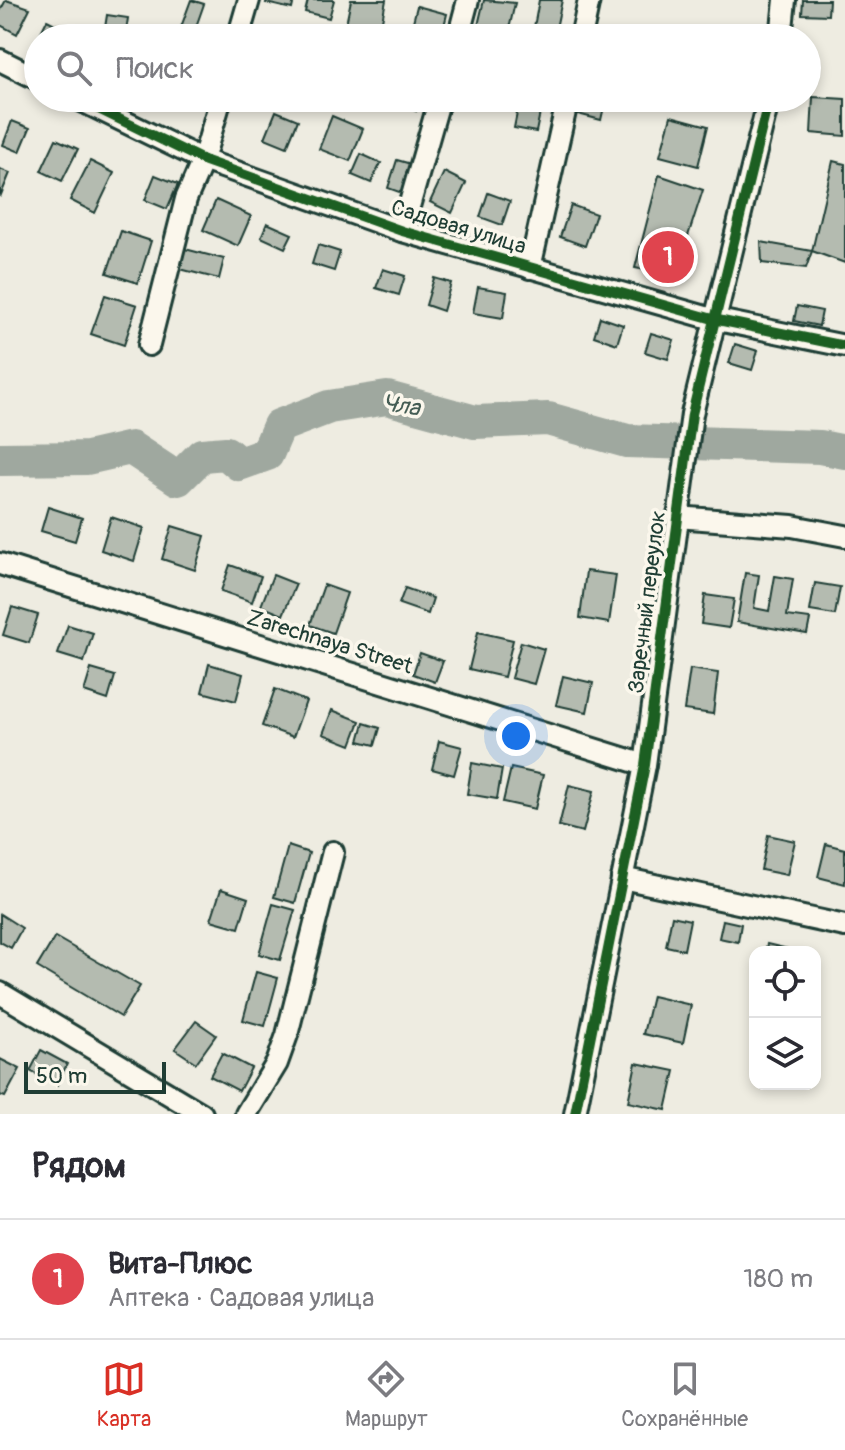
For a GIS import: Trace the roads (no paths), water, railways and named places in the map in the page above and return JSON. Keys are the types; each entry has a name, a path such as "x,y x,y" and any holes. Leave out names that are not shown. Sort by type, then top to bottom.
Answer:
{"street":[{"path":"242,24 249,0"},
{"path":"462,24 468,0"},
{"path":"584,24 589,0"},
{"path":"782,24 785,0"},
{"path":"0,60 24,72"},
{"name":"Садовая улица","path":"105,112 203,160 402,231 713,319 845,346"},
{"path":"149,345 186,199 203,160 217,112"},
{"path":"402,231 436,112"},
{"path":"530,268 565,112"},
{"name":"Заречный переулок","path":"575,1114 645,765 692,414 765,112"},
{"path":"677,517 792,526 845,536"},
{"name":"Zarechnaya Street","path":"0,564 645,765"},
{"path":"246,1114 277,1063 287,1035 333,852"},
{"path":"622,878 845,926"},
{"path":"0,993 199,1113"}],"waterway":[{"name":"Чла","path":"0,459 87,458 131,448 178,479 202,455 226,453 239,464 267,454 279,426 329,407 387,398 475,422 548,419 627,441 820,447 845,452"}],"place":[{"name":"Вита-Плюс","path":"668,257"}]}
